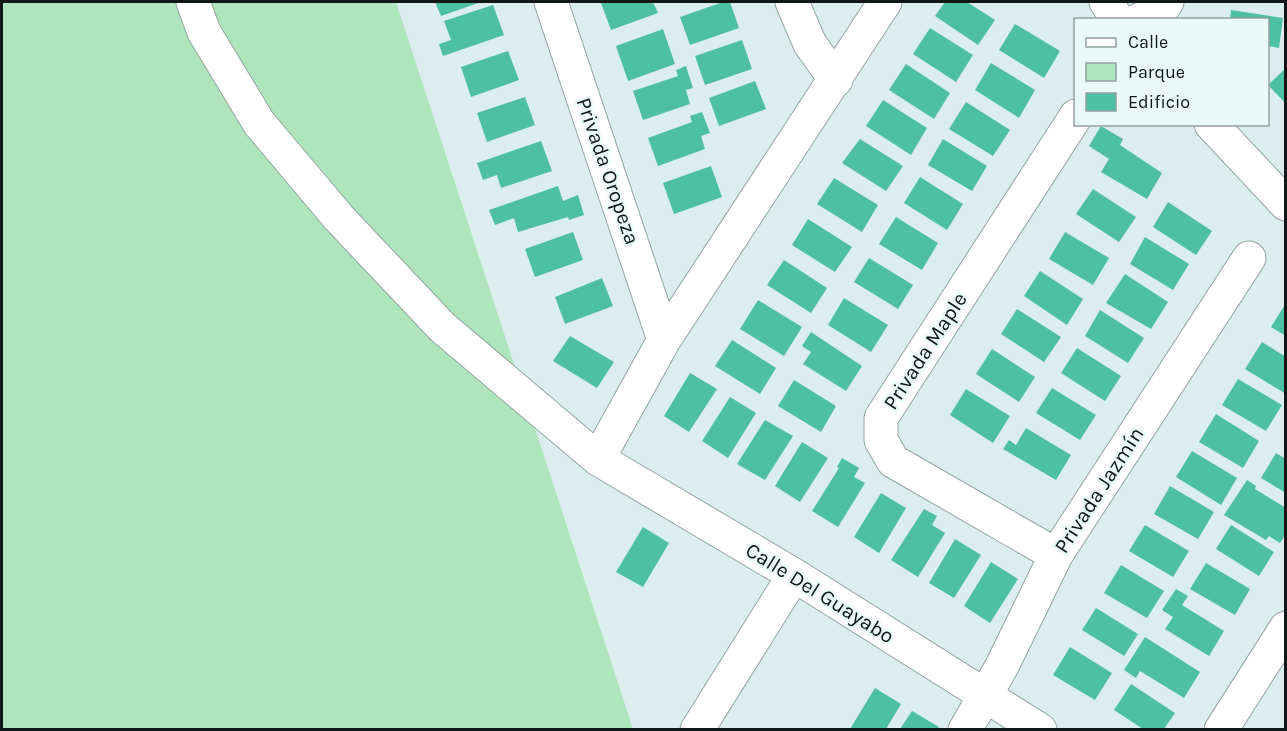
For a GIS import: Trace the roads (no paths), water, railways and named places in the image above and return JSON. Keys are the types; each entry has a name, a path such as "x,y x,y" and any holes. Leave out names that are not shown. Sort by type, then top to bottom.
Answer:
{"street":[{"name":"Calle Del Guayabo","path":"193,2 204,32 259,123 339,218 442,327 598,459 794,575 1040,729"},
{"name":"Privada Oropeza","path":"551,2 664,340"},
{"path":"792,2 810,44 836,80"},
{"path":"598,459 664,340 885,2"},
{"path":"1106,2 1117,18"},
{"path":"1143,18 1161,10 1167,2"},
{"name":"Privada Maple","path":"1056,555 893,460 880,440 881,418 1074,119"},
{"path":"1213,126 1286,204"},
{"name":"Privada Jazmín","path":"965,729 986,696 1056,555 1249,258"},
{"path":"697,729 794,575"},
{"path":"1221,729 1286,628"}]}
